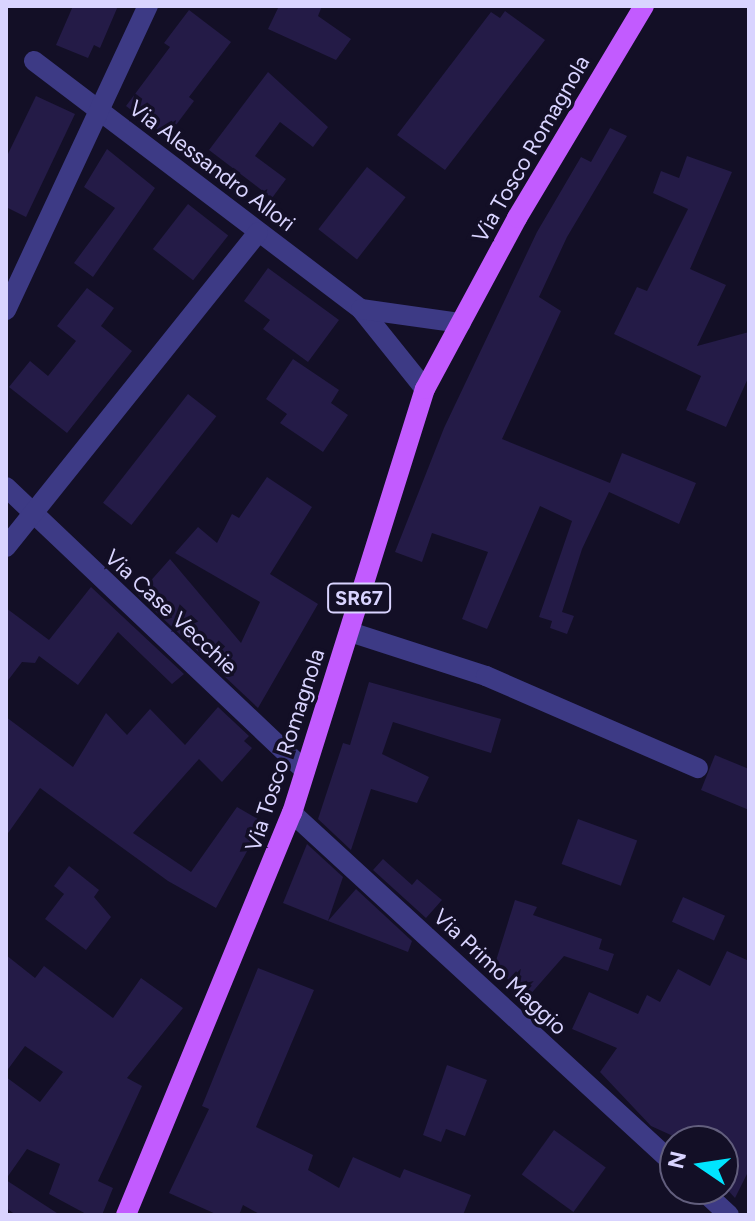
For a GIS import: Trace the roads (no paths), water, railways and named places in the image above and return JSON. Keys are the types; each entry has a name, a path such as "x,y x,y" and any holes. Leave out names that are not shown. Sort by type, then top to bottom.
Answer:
{"main road":[{"name":"Via Tosco Romagnola","path":"126,1215 292,813 425,389 583,103 644,6"}],"street":[{"path":"6,310 148,6"},
{"name":"Via Alessandro Allori","path":"34,61 361,309 425,389"},
{"path":"6,547 258,232"},
{"name":"Via Alessandro Allori","path":"361,309 461,323"},
{"name":"Via Case Vecchie","path":"6,487 305,771"},
{"path":"350,632 486,676 698,768"},
{"name":"Via Primo Maggio","path":"292,813 659,1150"}]}
